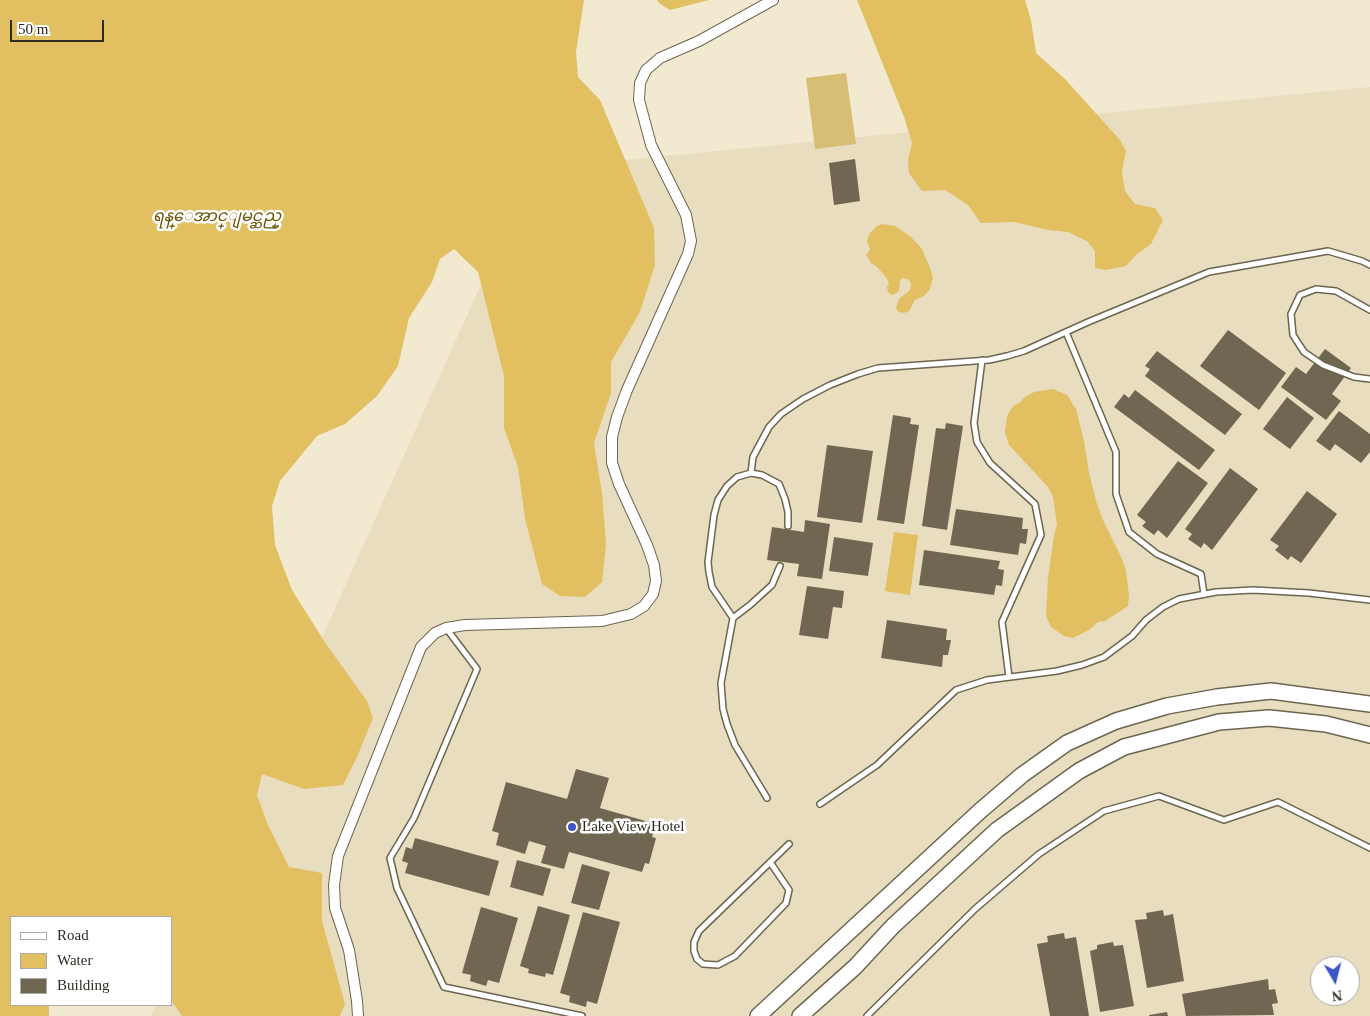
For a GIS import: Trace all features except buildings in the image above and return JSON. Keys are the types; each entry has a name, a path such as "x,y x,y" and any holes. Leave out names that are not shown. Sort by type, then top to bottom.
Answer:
{"main road":[{"path":"758,1016 980,811 1022,775 1067,744 1116,721 1166,706 1217,697 1271,691 1370,704"},
{"path":"800,1016 855,967 893,926 997,830 1079,771 1124,747 1219,722 1269,718 1326,724 1370,735"}],"street":[{"path":"358,1016 349,950 335,908 334,885 338,856 421,647 435,633 446,628 465,625 602,622 631,614 644,606 653,594 656,581 654,565 648,545 619,484 612,463 612,437 627,390 688,254 691,241 686,215 651,144 639,100 640,82 646,70 660,58 699,41 773,0"}],"lane":[{"path":"751,473 753,457 769,428 781,414 803,399 830,385 878,368 982,360 1007,356 1024,351 1209,272 1328,251 1370,265"},
{"path":"1370,310 1336,291 1316,289 1300,295 1291,314 1292,335 1304,352 1323,366 1354,378 1370,379"},
{"path":"1066,332 1116,452 1116,494 1129,532 1157,554 1201,574 1204,594"},
{"path":"982,360 974,424 977,442 990,463 1036,504 1041,535 1002,622 1009,677"},
{"path":"733,618 712,587 708,562 714,515 718,500 727,486 737,477 751,473 762,475 779,484 787,506 788,526"},
{"path":"767,798 736,745 722,710 721,683 733,618 772,585 780,566"},
{"path":"820,804 877,764 956,690 987,680 1057,671 1104,657 1116,649 1146,620 1163,607 1179,599 1204,594 1252,590 1309,593 1370,600"},
{"path":"446,628 477,668 414,818 390,858 397,888 444,988 582,1016"},
{"path":"866,1016 975,909 1039,854 1104,811 1159,796 1224,820 1278,802 1370,848"},
{"path":"770,862 789,890 786,903 735,956 718,965 703,964 697,959 694,951 694,942 699,931 770,862 789,844"}],"shaded area":[{"path":"846,73 856,144 815,149 806,78"},
{"path":"1370,87 1370,1016 151,1016 156,1006 172,1006 172,970 533,169"}],"water":[{"name":"ရန္ေအာင္ျမင္ဆည္","path":"0,0 584,0 576,52 578,77 600,100 654,228 655,265 640,312 611,362 611,393 594,443 602,493 606,544 602,582 585,597 560,596 542,584 525,519 518,467 504,428 504,376 478,272 454,249 440,259 432,282 409,318 398,366 377,396 345,424 317,436 280,481 272,506 275,545 292,590 326,644 367,701 373,718 343,785 304,789 262,774 257,795 267,823 289,867 322,873 322,921 345,1004 340,1016 182,1016 172,1001 172,916 10,916 10,1006 49,1006 49,1016 0,1016"},
{"path":"657,0 709,0 670,10"},
{"path":"857,0 1025,0 1031,20 1036,53 1065,79 1120,140 1126,151 1122,172 1125,191 1135,204 1155,208 1163,220 1151,244 1136,255 1126,266 1106,270 1095,268 1095,251 1087,241 1068,232 1048,230 1014,222 981,223 968,205 945,190 922,191 909,173 908,160 912,143 904,117"},
{"path":"882,224 895,226 910,236 922,249 933,278 930,289 924,296 915,300 909,311 904,313 896,309 899,299 910,290 911,284 909,280 903,278 900,280 899,291 891,295 888,292 887,287 889,283 886,277 871,263 866,255 870,250 867,241 870,233"},
{"path":"1053,389 1067,395 1076,409 1097,504 1126,570 1129,596 1128,606 1073,638 1064,636 1051,627 1046,616 1048,577 1057,524 1053,497 1048,487 1009,445 1005,432 1007,416 1013,406 1034,392"},
{"path":"894,532 918,535 910,595 885,591"}],"place":[{"name":"Lake View Hotel","path":"572,827"}]}
